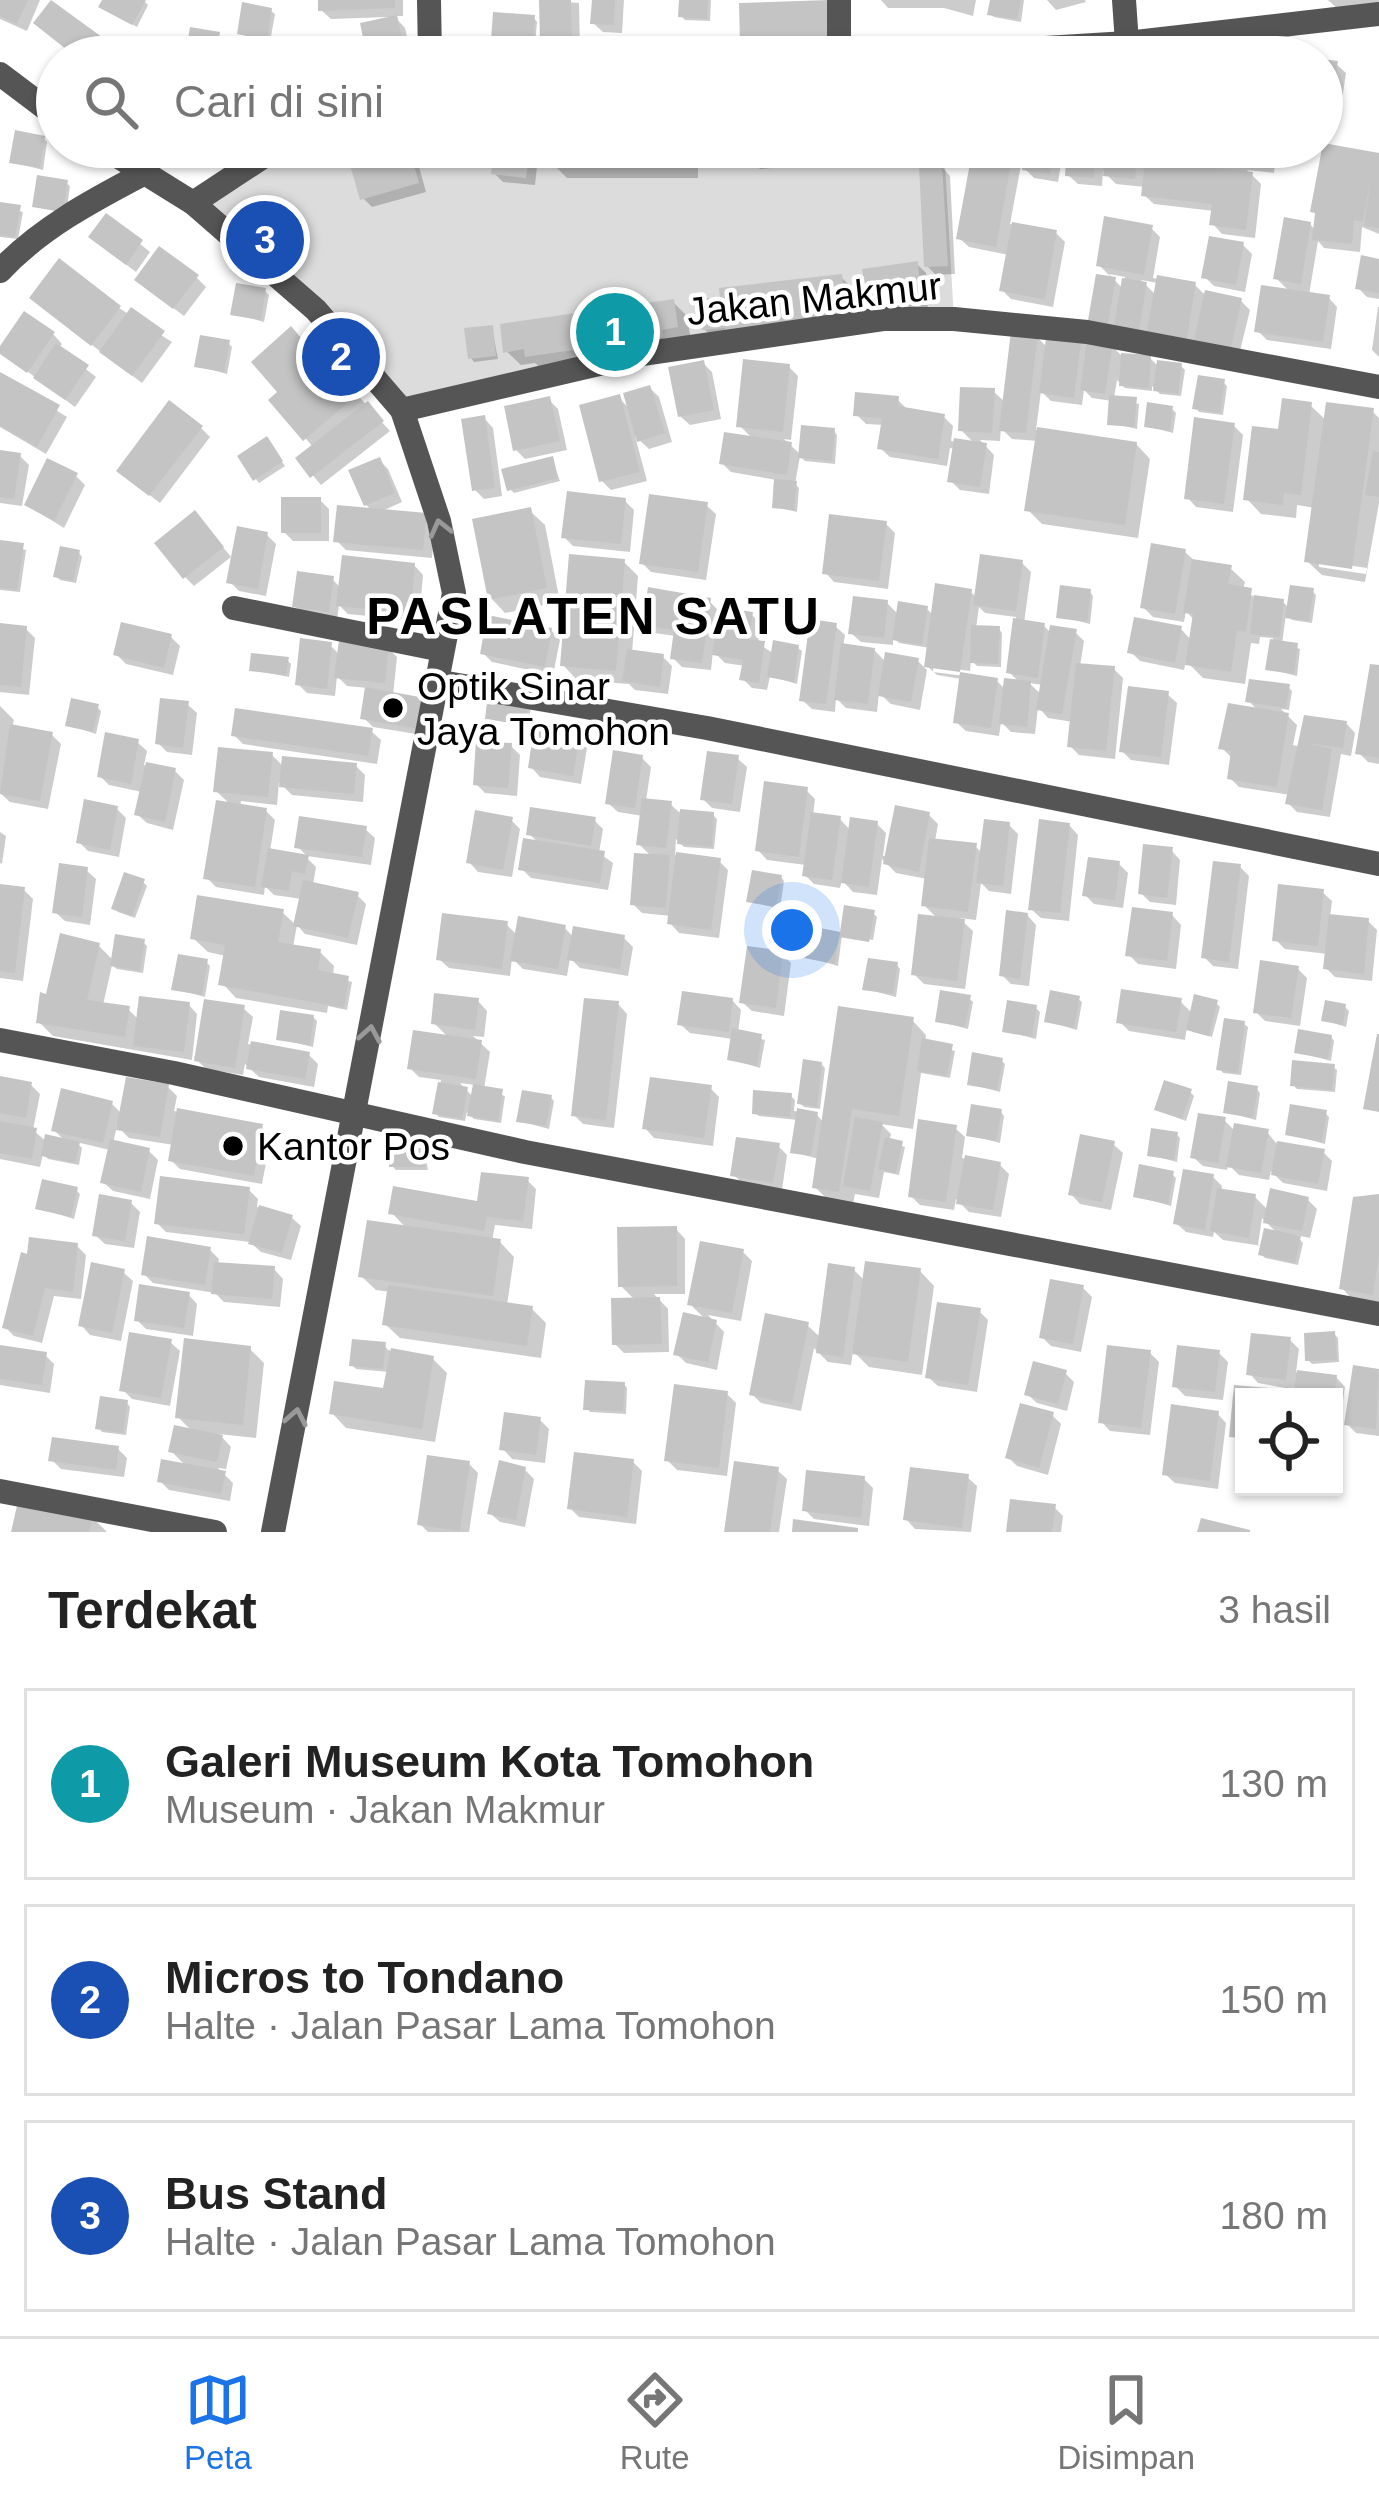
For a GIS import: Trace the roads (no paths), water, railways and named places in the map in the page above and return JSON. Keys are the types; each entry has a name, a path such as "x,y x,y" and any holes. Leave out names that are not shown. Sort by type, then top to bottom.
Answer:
{"street":[{"path":"429,0 430,36"},
{"path":"838,0 839,36"},
{"path":"1124,0 1126,36"},
{"path":"1187,36 1379,14"},
{"path":"0,74 36,101"},
{"path":"134,168 193,203 316,310 402,410 439,521 454,593 273,1532"},
{"path":"193,203 246,168"},
{"path":"0,271 86,204 143,174"},
{"name":"Jakan Makmur","path":"402,410 641,354 883,319 974,320 1087,332 1379,387"},
{"path":"234,608 442,650"},
{"path":"435,681 707,728 1379,864"},
{"path":"0,1040 356,1112 525,1152 1379,1314"},
{"path":"0,1492 215,1532"}],"place":[{"name":"Bus Stand","path":"265,240"},
{"name":"Galeri Museum Kota Tomohon","path":"615,332"},
{"name":"Micros to Tondano","path":"341,357"},
{"name":"Optik Sinar Jaya Tomohon","path":"393,708"},
{"name":"Kantor Pos","path":"233,1146"}],"district":[{"name":"PASLATEN SATU","path":"594,616"}]}
